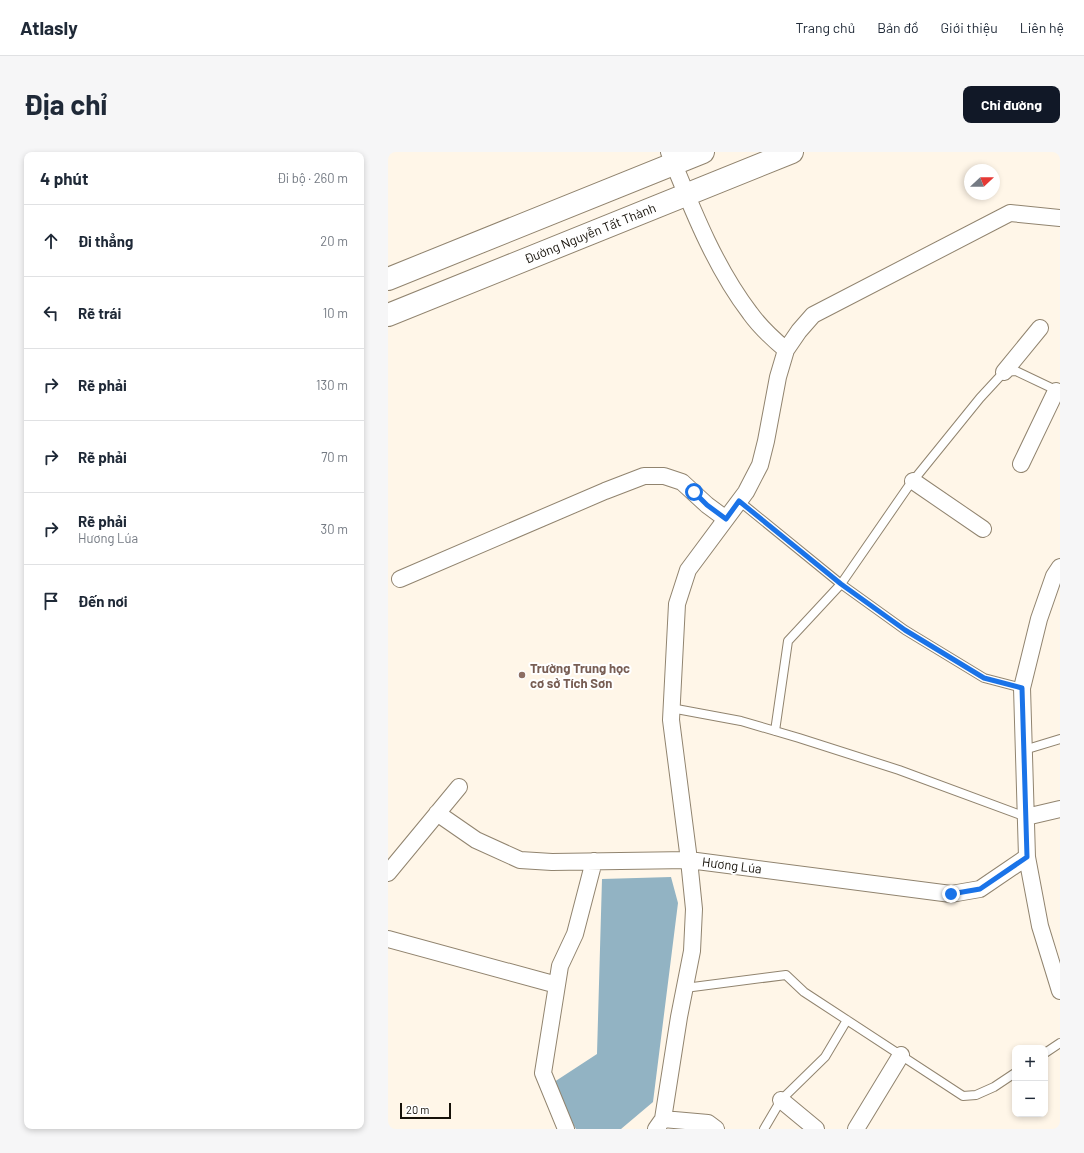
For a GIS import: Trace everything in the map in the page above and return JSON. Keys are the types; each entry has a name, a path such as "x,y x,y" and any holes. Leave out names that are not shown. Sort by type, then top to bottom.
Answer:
{"main road":[{"path":"388,280 672,158 703,152"},
{"name":"Đường Nguyễn Tất Thành","path":"388,315 792,152"}],"street":[{"path":"672,158 686,194 735,293 750,314 786,350"},
{"path":"716,1129 708,1123 659,1126 678,1017 692,952 693,916 689,860 670,720 677,604 688,570 746,492 760,465 778,377 786,350 799,331 813,315 1010,213 1060,218"},
{"path":"1004,372 1040,328"},
{"path":"1021,464 1058,391"},
{"path":"400,579 604,491 644,476 664,476 682,482 707,505 726,519"},
{"path":"913,481 983,529"},
{"path":"1060,567 1054,576 1039,619 1022,688 1027,857 1040,926 1060,991"},
{"path":"388,873 459,787"},
{"path":"1026,817 1060,809"},
{"name":"Hương Lúa","path":"437,813 476,840 520,860 552,862 689,860 951,894 980,889 1027,857"},
{"path":"566,1129 543,1073 560,966 575,934 594,861"},
{"path":"388,939 557,985"},
{"path":"856,1129 901,1055"},
{"path":"781,1100 816,1129"}],"lane":[{"path":"775,731 788,641 841,584 913,481 980,398 1004,372 1016,371 1058,391"},
{"path":"739,501 841,584 905,630 984,678 1022,688"},
{"path":"671,708 741,721 775,731 899,770 1026,817"},
{"path":"1024,750 1060,739"},
{"path":"684,988 786,975 804,992 962,1096 976,1095 994,1087 1012,1075"},
{"path":"764,1129 781,1100 825,1057 847,1020"},
{"path":"1048,1051 1060,1043"}],"water":[{"path":"671,877 678,903 653,1102 621,1129 576,1129 548,1086 597,1054 602,879"}],"place":[{"name":"Trường Trung học cơ sở Tích Sơn","path":"522,675"}],"route":[{"path":"694,492 707,505 726,519 739,501 841,584 905,630 984,678 1022,688 1027,857 980,889 951,894"}]}
